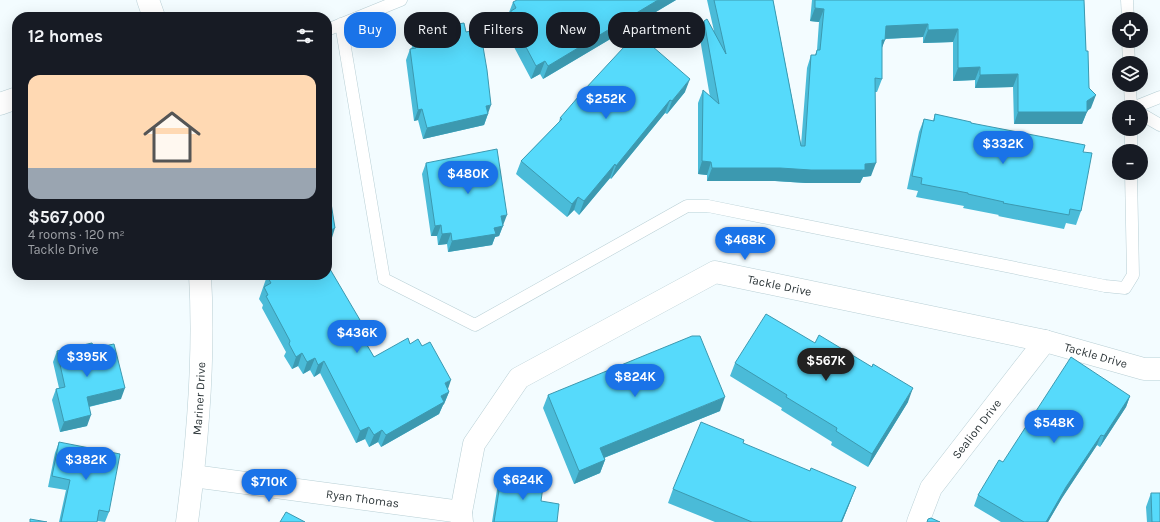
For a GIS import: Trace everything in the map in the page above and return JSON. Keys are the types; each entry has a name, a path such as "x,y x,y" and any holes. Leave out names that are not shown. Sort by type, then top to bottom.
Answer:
{"street":[{"path":"148,0 152,12"},
{"path":"0,104 12,100"},
{"name":"Tackle Drive","path":"462,517 474,444 519,378 715,272 1044,341 1144,369 1160,369"},
{"name":"Mariner Drive","path":"187,522 200,413 202,347 200,280"},
{"name":"Sealion Drive","path":"918,522 931,488 1044,341"},
{"name":"Ryan Thomas","path":"193,476 462,517"}],"lane":[{"path":"332,28 401,0"},
{"path":"1127,0 1128,12"},
{"path":"341,24 384,279 475,325 687,206 708,206 1105,286 1125,288 1133,275 1131,180"},
{"path":"1148,102 1160,97"},
{"path":"1148,118 1160,125"}],"building":[{"path":"517,0 658,0 638,12 608,12 608,30 600,35 600,12 546,12 546,48 578,48 548,66 545,61 536,66 526,48 538,48 538,12 511,12 516,8 513,2"},
{"path":"714,0 773,0 801,146 805,146 811,55 816,55 817,50 820,50 824,9 815,8 815,0 1084,0 1089,88 1096,95 1087,101 1087,112 1018,112 1018,74 980,75 980,67 958,68 958,29 928,30 928,24 886,26 885,40 882,40 882,79 875,78 876,163 865,164 865,170 712,168 711,162 702,161 703,90 719,104 705,27 705,20 707,19 726,54"},
{"path":"464,23 466,32 469,31 469,48 483,48 491,105 486,106 488,114 427,128 422,109 418,110 410,49 461,48 461,24"},
{"path":"623,48 654,48 690,79 672,101 670,100 616,166 615,164 584,201 578,197 572,204 521,161 562,119 560,118"},
{"path":"935,114 971,123 1085,145 1083,152 1092,153 1081,211 1070,209 1069,215 1003,203 1004,202 968,193 921,184 922,178 912,176 924,119 934,121"},
{"path":"497,149 507,215 501,216 503,226 494,228 496,234 452,241 451,233 442,234 441,225 435,226 426,163"},
{"path":"332,209 335,228 332,230"},
{"path":"332,272 360,320 354,323 374,357 408,338 410,344 418,339 422,346 430,342 451,380 445,383 449,392 441,396 444,402 386,435 382,430 374,435 369,427 360,431 324,361 318,365 315,358 307,362 302,353 296,357 289,344 290,341 266,296 268,295 264,287 271,283 269,280 332,280"},
{"path":"766,314 815,343 819,335 872,367 873,364 913,388 872,454 836,431 837,428 786,397 787,395 735,363"},
{"path":"692,336 700,336 725,397 600,448 605,460 579,471 548,395"},
{"path":"92,343 94,348 114,344 125,388 87,397 91,415 64,422 56,389 65,387 57,351"},
{"path":"1071,357 1130,396 1104,436 1101,435 1066,487 1046,522 1024,522 978,495 999,460 1003,462"},
{"path":"701,422 744,440 743,443 810,471 811,468 856,487 841,522 752,522 673,489"},
{"path":"59,442 120,454 109,512 99,510 97,522 61,522 70,480 52,476"},
{"path":"502,472 544,479 541,501 559,504 557,522 494,522"},
{"path":"1151,493 1160,493 1160,522 1152,522"},
{"path":"286,512 305,522 280,522"},
{"path":"931,518 940,522 927,522 928,519"},
{"path":"30,519 47,522 30,522"}]}
